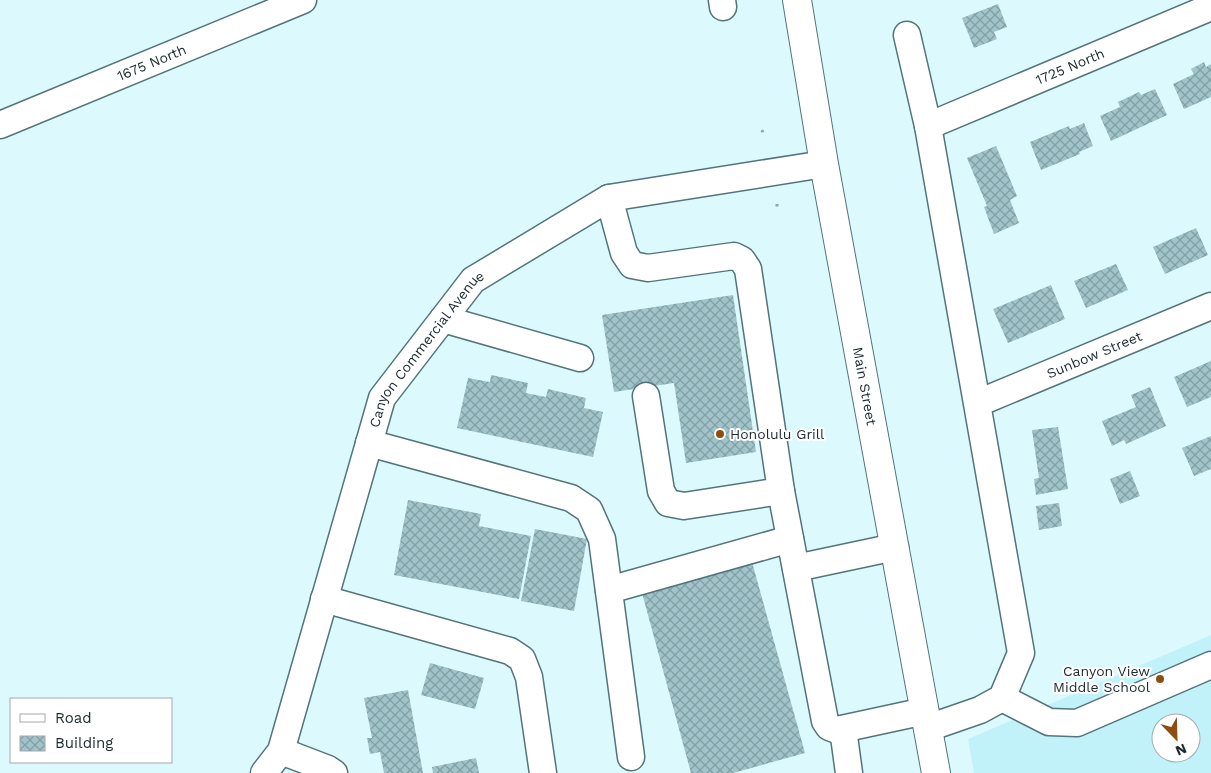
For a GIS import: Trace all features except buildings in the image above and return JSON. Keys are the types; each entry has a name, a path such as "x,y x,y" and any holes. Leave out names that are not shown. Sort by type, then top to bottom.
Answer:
{"main road":[{"name":"Main Street","path":"797,0 824,164 936,773"}],"street":[{"name":"1675 North","path":"0,125 303,0"},
{"name":"1725 North","path":"928,126 1211,7"},
{"path":"609,198 624,253 632,265 648,268 734,256 742,260 748,269 781,491 825,722 829,727 837,730 926,719 980,710 1002,698 1021,653 928,126 907,35"},
{"name":"Canyon Commercial Avenue","path":"264,773 280,751 382,398 474,280 609,198 824,164"},
{"name":"Sunbow Street","path":"978,404 1211,306"},
{"path":"443,319 580,358"},
{"path":"646,396 661,491 668,503 684,506 781,491"},
{"path":"369,443 571,498 589,510 602,539 632,757"},
{"path":"608,590 790,539"},
{"path":"796,568 894,546"},
{"path":"324,599 510,651 522,659 529,677 543,773"},
{"path":"1002,698 1049,722 1077,723 1211,665"},
{"path":"843,728 843,772"},
{"path":"280,751 334,773"}],"shaded area":[{"name":"Canyon View Middle School","path":"1211,635 1211,773 974,773 968,739"}],"place":[{"name":"Honolulu Grill","path":"720,434"},
{"name":"Canyon View Middle School","path":"1160,679"}]}
